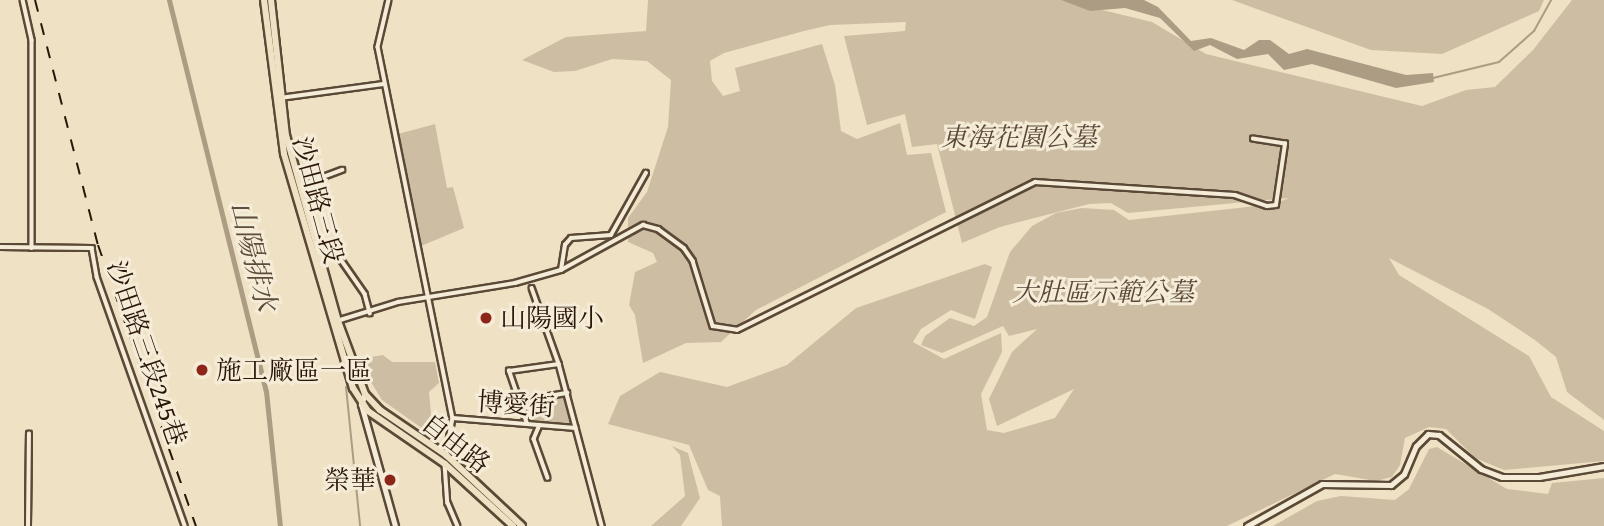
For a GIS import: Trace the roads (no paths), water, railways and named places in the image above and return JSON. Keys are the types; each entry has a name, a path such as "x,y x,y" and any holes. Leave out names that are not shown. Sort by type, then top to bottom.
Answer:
{"main road":[{"name":"沙田路三段","path":"264,0 278,98 306,220 319,253 345,369 361,404"},
{"name":"沙田路三段","path":"271,0 284,155 335,321 365,394"},
{"name":"自由路","path":"365,394 380,410 446,455 516,525"},
{"name":"自由路","path":"361,404 445,464 516,525"}],"street":[{"path":"23,0 32,40 32,248"},
{"path":"389,0 378,47 383,84 453,418 445,464 448,503 458,526"},
{"path":"278,98 383,84"},
{"path":"335,321 429,298 515,283 561,270 643,225 658,229 693,261 713,326 737,330 1035,181 1235,195 1267,206 1276,205 1285,144 1253,139"},
{"path":"300,185 320,181 342,170"},
{"path":"561,270 565,245 571,238 608,239 646,173"},
{"name":"沙田路三段245巷","path":"0,247 92,248 97,277 185,526"},
{"path":"319,253 333,250 340,258 365,295 370,313"},
{"path":"532,288 559,364 602,526"},
{"path":"527,424 509,372 559,364"},
{"path":"520,401 567,393"},
{"path":"361,404 365,394"},
{"name":"沙田路三段","path":"361,404 395,526"},
{"name":"博愛街","path":"453,418 576,428"},
{"path":"540,425 534,439 548,478"},
{"path":"28,526 29,434"},
{"path":"1247,526 1322,484 1391,485 1404,474 1416,446 1427,434 1439,435 1481,469 1502,477 1539,477 1604,466"}],"waterway":[{"name":"山陽排水","path":"169,0 266,391 280,526"},
{"path":"1433,78 1499,62 1534,31 1551,0"},
{"path":"346,387 360,526"}],"railway":[{"path":"35,0 98,245 196,526"}],"place":[{"name":"山陽國小","path":"486,318"},
{"name":"施工廠區一區","path":"202,370"},
{"name":"榮華","path":"390,480"}],"park label":[{"name":"東海花園公墓","path":"1019,137"},
{"name":"大肚區示範公墓","path":"1103,292"}]}
